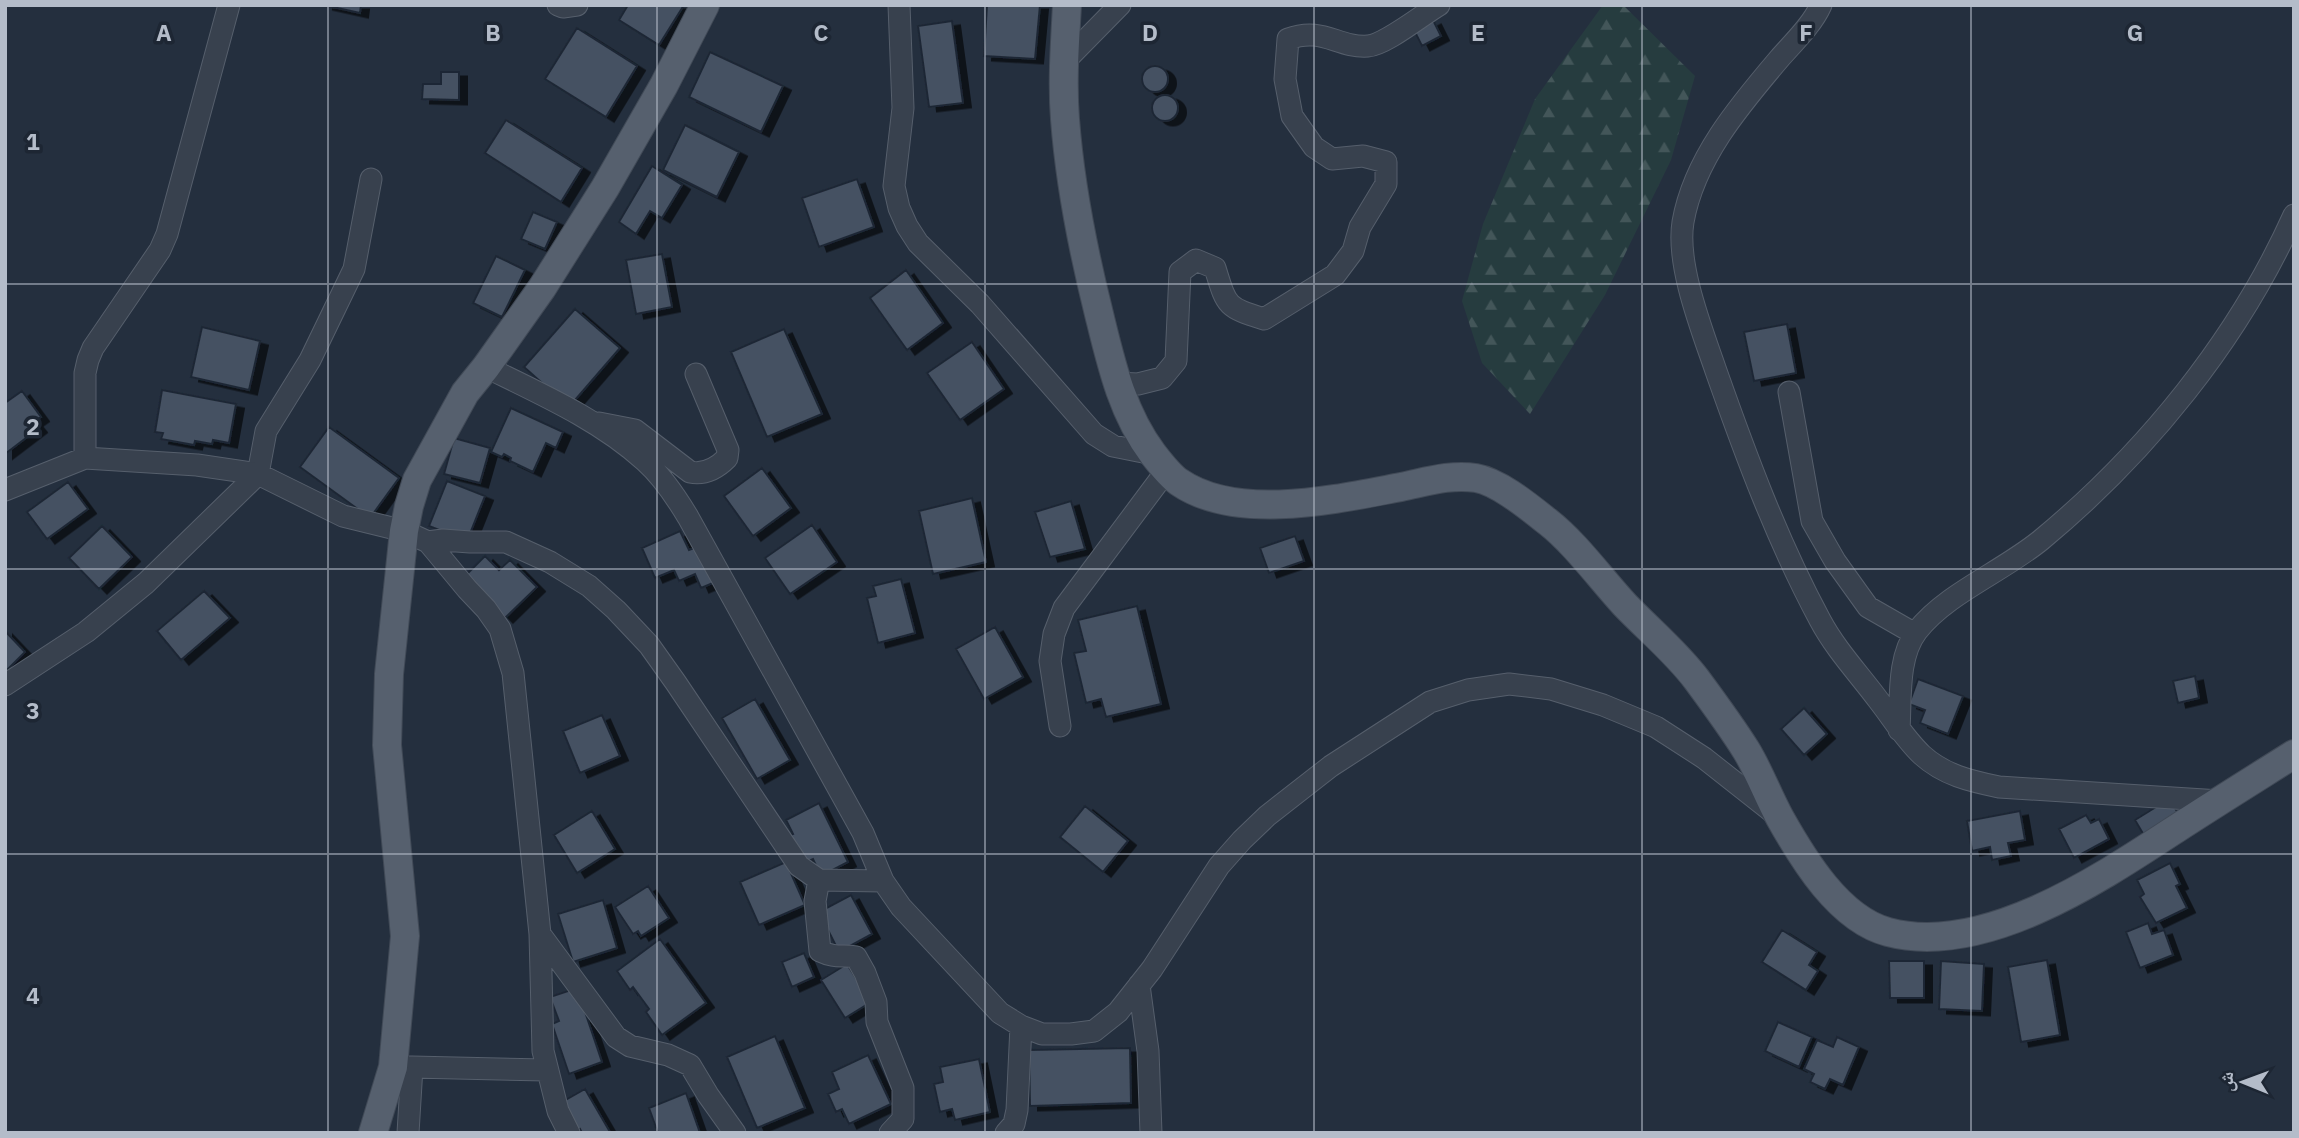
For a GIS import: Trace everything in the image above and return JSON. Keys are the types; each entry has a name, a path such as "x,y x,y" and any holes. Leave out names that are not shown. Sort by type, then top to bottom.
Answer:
{"main road":[{"path":"373,1133 402,1067 405,936 387,745 389,674 416,536 409,506 417,480 465,393 542,288 606,188 705,5"},
{"path":"1067,5 1065,118 1080,238 1117,383 1132,419 1160,462 1177,481 1210,496 1245,503 1283,504 1324,500 1439,478 1479,478 1509,493 1554,526 1693,675 1748,753 1780,817 1821,884 1858,918 1884,932 1919,937 1951,936 2024,916 2061,898 2138,853 2294,754"}],"street":[{"path":"85,458 85,373 88,360 93,348 164,242 229,5"},
{"path":"558,5 577,5"},
{"path":"899,5 903,108 894,186 907,226 918,243 980,304 1094,434 1113,446 1160,462 1064,608 1054,634 1050,661 1060,726"},
{"path":"1064,62 1120,5"},
{"path":"1117,383 1138,384 1162,378 1176,361 1180,272 1196,260 1215,268 1224,297 1236,310 1264,319 1335,275 1353,251 1360,227 1385,184 1386,162 1363,156 1332,159 1314,147 1292,116 1285,79 1288,39 1302,33 1324,35 1356,46 1371,46 1438,5"},
{"path":"1821,5 1804,30 1746,98 1710,152 1691,194 1683,223 1684,254 1699,320 1767,510 1821,621 1899,730 1921,755 1942,770 1968,780 1999,787 2220,801"},
{"path":"5,685 86,632 146,583 258,474 266,430 310,360 354,269 371,179"},
{"path":"1899,730 1902,678 1906,654 1915,634 1933,614 2034,546 2117,470 2186,390 2213,354 2264,273 2294,215"},
{"path":"486,367 588,420 624,443 647,463 671,490 863,833 883,881 901,908 1000,1013 1021,1026 1042,1034 1094,1031 1118,1012 1152,969 1219,866 1267,816 1331,766 1430,702 1468,690 1509,684 1551,689 1603,705 1656,727 1695,752 1780,817"},
{"path":"588,420 635,430 690,472 700,474 715,468 727,458 728,450 696,374"},
{"path":"1789,392 1812,521 1835,561 1868,607 1915,634"},
{"path":"5,490 85,458 197,466 258,474 343,516 416,536 470,542 506,542 550,562 589,586 649,645 799,866 819,880 883,881"},
{"path":"416,536 486,609 500,629 508,651 513,673 540,934 543,1051 558,1111 569,1133"},
{"path":"819,880 815,901 820,951 834,957 856,957 876,1002 877,1022 903,1088 903,1119 890,1133"},
{"path":"540,934 616,1037 630,1046 668,1055 690,1065 735,1133"},
{"path":"1139,985 1148,1051 1151,1133"},
{"path":"1006,1133 1014,1124 1017,1110 1021,1026"},
{"path":"408,1133 402,1067 546,1070"}],"green space":[{"path":"1603,5 1623,5 1695,76 1671,160 1605,295 1530,414 1482,363 1462,301 1483,224 1535,99"}],"building":[{"path":"324,5 361,5 360,13"},
{"path":"628,5 684,5 659,45 619,20"},
{"path":"987,5 1040,5 1035,59 984,56"},
{"path":"1433,20 1441,36 1422,46 1414,30"},
{"path":"952,21 963,103 929,107 918,26"},
{"path":"577,28 637,66 606,117 545,79"},
{"path":"710,52 783,86 761,132 689,97"},
{"path":"1155,66 1164,70 1168,79 1164,88 1155,92 1146,88 1142,79 1146,70"},
{"path":"441,72 459,72 459,100 422,99 423,84 441,84"},
{"path":"1165,95 1174,99 1178,108 1174,117 1165,121 1156,117 1152,108 1156,99"},
{"path":"506,120 582,168 561,202 485,153"},
{"path":"685,125 739,152 717,197 663,170"},
{"path":"652,166 682,185 662,218 650,211 636,234 619,222"},
{"path":"857,179 874,227 819,247 802,198"},
{"path":"533,212 557,222 545,249 521,239"},
{"path":"662,254 672,307 636,314 626,260"},
{"path":"496,256 525,270 502,317 473,303"},
{"path":"906,270 943,323 907,350 870,298"},
{"path":"575,309 620,348 569,407 524,367"},
{"path":"1787,324 1796,373 1754,381 1744,332"},
{"path":"202,327 260,341 249,390 191,377"},
{"path":"784,329 822,414 767,437 731,352"},
{"path":"972,342 1004,389 960,420 927,373"},
{"path":"162,390 236,404 229,443 195,441 194,445 161,439 163,433 155,432"},
{"path":"22,391 41,417 34,422 39,428 5,454 5,403"},
{"path":"511,408 563,432 556,448 546,443 533,472 510,461 511,458 504,454 502,457 491,452"},
{"path":"329,427 399,478 370,518 300,467"},
{"path":"454,438 490,448 480,483 444,474"},
{"path":"762,468 791,508 753,536 724,496"},
{"path":"447,481 485,496 467,541 429,526"},
{"path":"68,482 88,509 47,539 27,512"},
{"path":"972,498 986,562 933,574 919,511"},
{"path":"1071,501 1085,549 1050,557 1035,512"},
{"path":"812,525 837,562 790,594 765,558"},
{"path":"102,526 132,557 99,589 69,558"},
{"path":"680,531 689,550 697,547 713,583 701,588 695,574 679,581 674,570 655,578 642,548"},
{"path":"1295,536 1304,561 1269,573 1260,548"},
{"path":"485,556 499,570 510,560 537,587 505,618 465,576"},
{"path":"901,579 915,633 878,643 867,598 876,596 873,586"},
{"path":"204,591 230,618 181,660 157,631"},
{"path":"1137,606 1161,704 1106,717 1101,699 1086,703 1074,653 1086,651 1078,620"},
{"path":"995,627 1023,677 984,699 956,649"},
{"path":"5,631 25,652 5,672"},
{"path":"2195,676 2199,698 2178,703 2173,681"},
{"path":"1918,679 1963,696 1948,734 1920,723 1925,710 1909,704"},
{"path":"755,699 790,760 757,779 722,718"},
{"path":"1804,708 1827,734 1804,755 1781,729"},
{"path":"602,715 620,756 580,773 563,731"},
{"path":"2169,799 2180,816 2145,837 2135,820"},
{"path":"819,803 848,862 821,876 813,859 802,864 788,836 793,834 786,820"},
{"path":"1085,806 1128,841 1103,872 1060,837"},
{"path":"592,811 615,849 577,873 554,835"},
{"path":"2020,811 2025,840 2008,843 2011,856 1992,860 1990,847 1972,851 1967,821"},
{"path":"2086,815 2091,823 2099,819 2109,839 2074,858 2059,829"},
{"path":"786,862 805,905 759,925 740,882"},
{"path":"2170,863 2180,884 2176,886 2187,908 2156,923 2140,897 2144,894 2137,880"},
{"path":"648,886 669,918 641,936 638,931 633,934 615,907"},
{"path":"851,895 872,934 839,952 819,912"},
{"path":"603,900 617,948 573,962 558,914"},
{"path":"2148,923 2152,934 2164,930 2173,955 2140,968 2126,932"},
{"path":"1782,930 1817,952 1809,965 1818,971 1806,990 1762,962"},
{"path":"660,939 706,1003 662,1035 646,1012 649,1009 633,987 630,990 617,971"},
{"path":"804,953 814,977 792,987 782,962"},
{"path":"2047,960 2060,1035 2021,1042 2008,967"},
{"path":"1889,961 1924,961 1924,998 1890,998"},
{"path":"1941,961 1984,964 1982,1011 1939,1009"},
{"path":"847,964 871,1002 845,1018 821,980"},
{"path":"577,988 602,1062 569,1074 552,1024 559,1021 550,997"},
{"path":"1778,1022 1812,1037 1799,1067 1765,1051"},
{"path":"775,1036 805,1108 757,1128 727,1057"},
{"path":"1837,1037 1859,1047 1843,1085 1830,1079 1825,1089 1810,1082 1814,1074 1804,1069 1817,1040 1833,1047"},
{"path":"1130,1048 1131,1103 1030,1106 1029,1050"},
{"path":"868,1055 891,1104 849,1124 842,1109 836,1112 828,1094 839,1089 832,1072"},
{"path":"979,1059 990,1112 955,1120 952,1109 940,1112 934,1084 943,1082 940,1067"},
{"path":"585,1089 609,1133 582,1133 580,1129 574,1133 562,1102"},
{"path":"686,1093 700,1133 658,1133 649,1108"}]}
